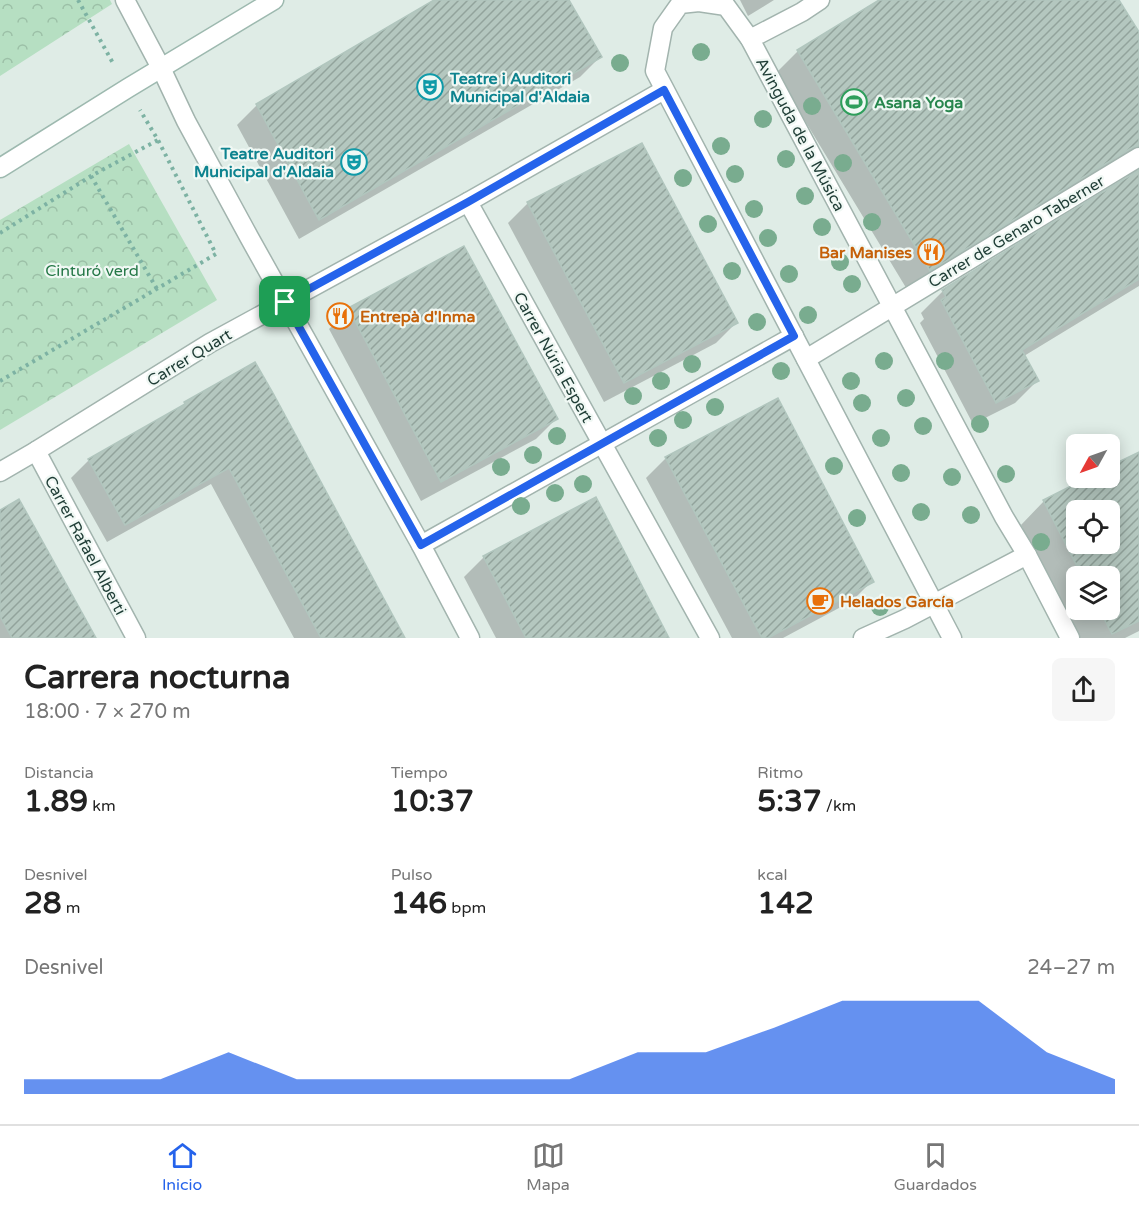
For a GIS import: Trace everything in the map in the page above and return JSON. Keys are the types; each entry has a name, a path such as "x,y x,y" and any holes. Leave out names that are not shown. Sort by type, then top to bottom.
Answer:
{"street":[{"path":"125,0 186,121 421,545 470,638"},
{"path":"0,168 274,0"},
{"path":"750,39 820,0"},
{"name":"Avinguda de la Música","path":"952,638 655,71 663,28 678,2 726,6 750,39 1070,638"},
{"name":"Carrer Quart","path":"0,472 210,343 468,202 664,90"},
{"name":"Carrer de Genaro Taberner","path":"892,306 1139,157"},
{"name":"Carrer Núria Espert","path":"468,202 710,638"},
{"path":"806,358 892,306"},
{"path":"421,545 794,336"},
{"name":"Carrer Rafael Alberti","path":"36,451 136,638"},
{"path":"863,638 1027,555"}],"path":[{"path":"1,380 216,255 158,140 78,0"},
{"path":"0,233 91,176 158,140"},
{"path":"91,176 156,290"}],"green space":[{"path":"0,0 110,0 112,4 0,76"},
{"name":"Cinturó verd","path":"129,144 217,300 0,430 0,220"}],"building":[{"name":"Teatre Auditori Municipal d'Aldaia","path":"434,0 569,0 602,57 319,220 256,104"},
{"path":"879,0 1119,0 1139,32 1139,146 1133,147 930,271 797,50"},
{"path":"642,143 738,323 624,383 527,202"},
{"path":"1139,170 1139,279 1022,350 1039,381 996,403 941,300 946,297 942,290"},
{"path":"464,246 558,419 441,482 348,308"},
{"path":"255,362 405,638 321,638 229,468 125,525 88,459"},
{"path":"778,398 874,582 768,638 762,638 665,457"},
{"path":"1139,452 1139,621 1112,634 1105,620 1120,620 1120,566 1077,566 1071,554 1120,554 1120,500 1066,500 1066,545 1043,500 1067,488 1120,488 1120,461"},
{"path":"596,497 669,638 526,638 483,556"},
{"path":"19,499 96,638 12,638 0,616 0,510"}],"place":[{"name":"Teatre i Auditori Municipal d'Aldaia","path":"430,87"},
{"name":"Asana Yoga","path":"854,102"},
{"name":"Teatre Auditori Municipal d'Aldaia","path":"354,162"},
{"name":"Bar Manises","path":"931,252"},
{"name":"Entrepà d'Inma","path":"340,316"},
{"name":"Helados García","path":"820,601"}],"route":[{"path":"664,90 794,336 421,545 285,302 468,202 664,90"}]}
